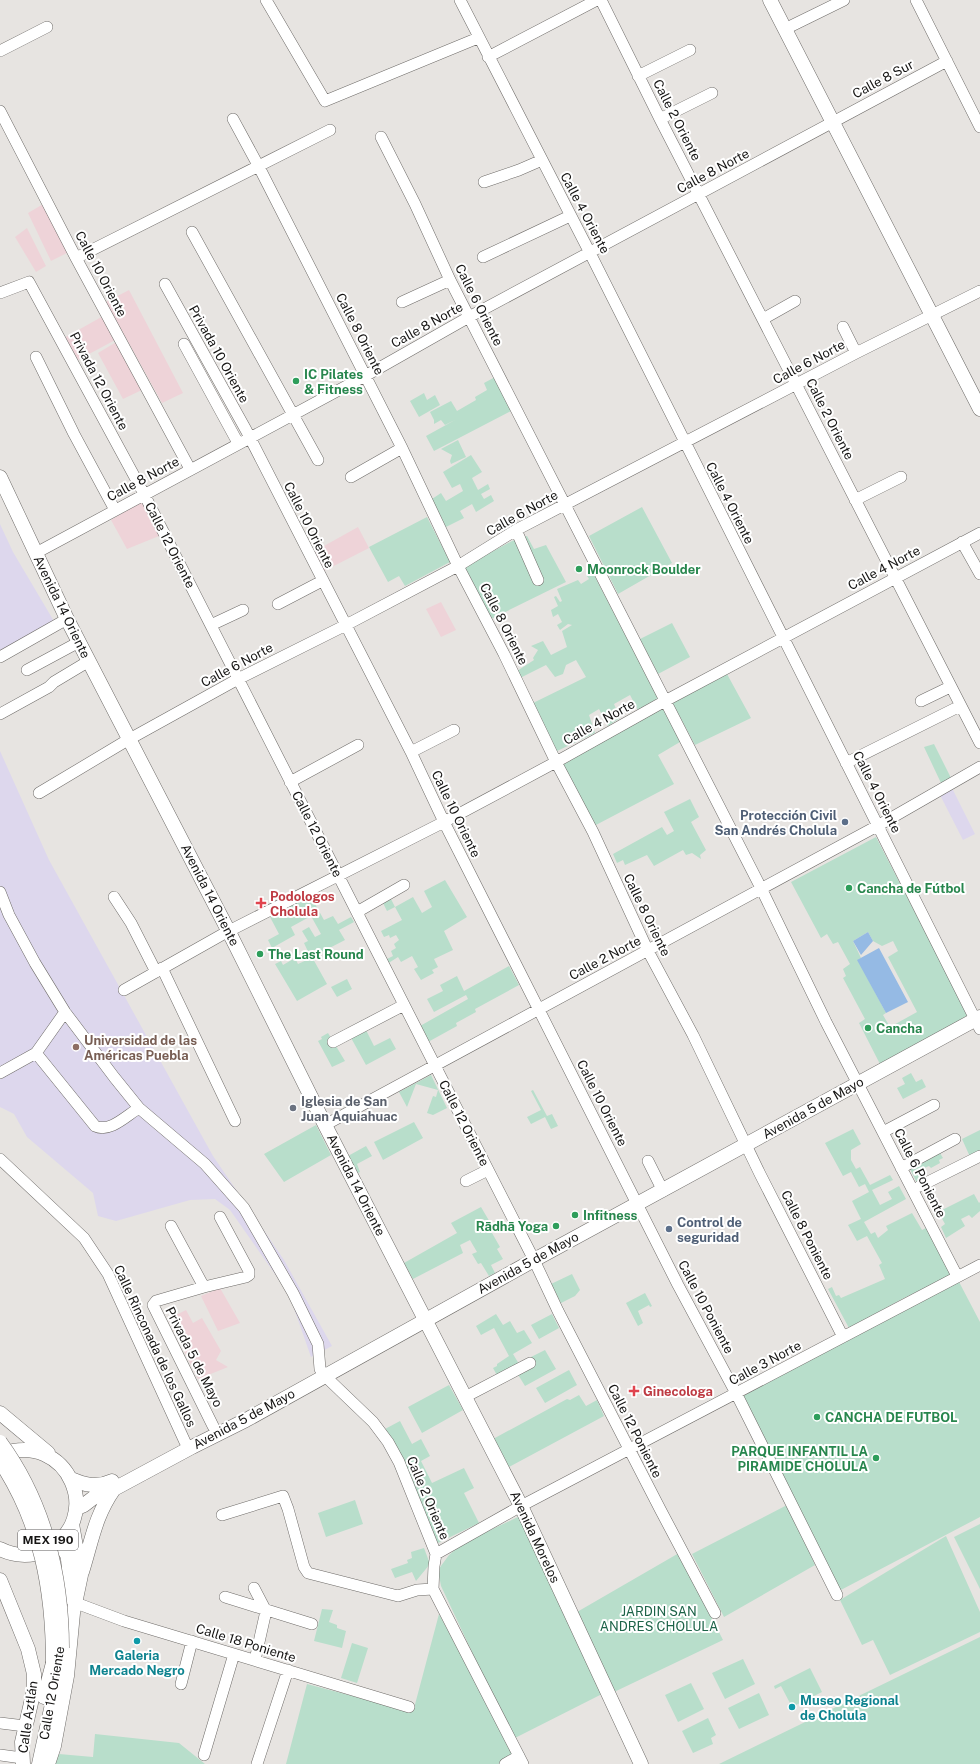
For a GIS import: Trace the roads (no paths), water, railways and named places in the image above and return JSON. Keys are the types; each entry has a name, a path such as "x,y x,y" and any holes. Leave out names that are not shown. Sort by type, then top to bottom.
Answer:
{"main road":[{"path":"770,0 980,409"},
{"name":"Avenida 14 Oriente","path":"0,477 88,661 229,932 325,1125 424,1316"},
{"name":"Avenida 5 de Mayo","path":"76,1509 97,1495 114,1489 424,1316 534,1260 857,1084 978,1022"},
{"name":"Avenida Morelos","path":"424,1316 521,1506 641,1764"},
{"name":"Avenida 5 de Mayo","path":"71,1479 90,1485 106,1483 213,1426 323,1373"},
{"path":"0,1413 65,1468 76,1493 76,1509 72,1524 63,1538 53,1547 39,1553 23,1555 0,1549"},
{"name":"Calle 12 Oriente","path":"0,1442 30,1493 48,1540 60,1600 62,1648 59,1670 39,1764"},
{"path":"0,1454 12,1450 23,1449 40,1452 56,1460"},
{"name":"Calle 12 Oriente","path":"0,1461 24,1506 42,1557 50,1603 52,1663 25,1762"},
{"path":"81,1575 97,1518 114,1489"},
{"path":"76,1509 88,1511 97,1518"},
{"name":"Calle 12 Oriente","path":"48,1764 54,1746 67,1676 69,1638 81,1575 72,1524"},
{"path":"53,1547 61,1548 67,1554 69,1560 69,1593 71,1600 76,1603"},
{"name":"Calle Aztlán","path":"0,1580 28,1649 34,1669 34,1690 22,1742 25,1762"}],"street":[{"path":"266,0 325,102 478,38"},
{"name":"Calle 4 Oriente","path":"460,0 478,38 590,253 782,638 879,825 978,1022"},
{"path":"488,57 597,0"},
{"name":"Calle 2 Oriente","path":"601,0 638,76 980,743"},
{"path":"785,29 844,0"},
{"path":"916,0 980,127"},
{"path":"0,51 47,27"},
{"path":"638,76 690,50"},
{"name":"Calle 8 Sur","path":"833,122 947,61"},
{"path":"660,119 712,92"},
{"name":"Calle 10 Oriente","path":"0,111 76,258 190,469"},
{"name":"Calle 8 Oriente","path":"233,119 402,448 458,566 504,654 556,762 593,832 648,951 692,1035 746,1145"},
{"name":"Calle 8 Norte","path":"36,553 249,437 365,376 469,317 700,195 833,122"},
{"path":"76,258 330,130"},
{"name":"Calle 6 Oriente","path":"381,137 415,204 450,280 664,701"},
{"path":"484,182 542,160"},
{"path":"483,257 570,216"},
{"path":"192,232 318,460"},
{"path":"402,302 450,280"},
{"name":"Privada 12 Oriente","path":"0,292 29,282 144,494"},
{"name":"Privada 10 Oriente","path":"165,284 249,437"},
{"name":"Calle 6 Norte","path":"39,793 129,740 238,679 346,625 458,566 516,530 856,353 980,291"},
{"path":"763,319 795,301"},
{"path":"843,327 856,353"},
{"path":"184,344 238,443"},
{"path":"36,357 115,510"},
{"name":"Calle 10 Oriente","path":"249,437 322,581 412,752 444,822 638,1204"},
{"path":"351,477 402,448"},
{"path":"855,500 901,477"},
{"name":"Calle 12 Oriente","path":"144,494 534,1260"},
{"path":"516,530 538,580"},
{"name":"Calle 4 Norte","path":"124,990 229,932 444,822 556,762 664,701 980,533"},
{"path":"962,542 980,574"},
{"path":"278,604 322,581"},
{"path":"211,625 244,610"},
{"path":"0,657 67,619"},
{"path":"27,670 79,642"},
{"path":"0,714 49,687 54,682 88,661"},
{"path":"921,701 950,687"},
{"name":"Calle 6 Poniente","path":"664,701 761,888 857,1084 957,1276"},
{"path":"846,763 960,706"},
{"path":"412,752 454,730"},
{"path":"290,782 358,745"},
{"name":"Calle 2 Norte","path":"325,1125 436,1067 761,888 879,825 980,768"},
{"path":"357,912 404,885"},
{"path":"0,892 9,915 31,957 65,1012 139,1108 205,1164 244,1208 293,1293 318,1344 323,1373"},
{"path":"114,897 159,970 235,1121"},
{"path":"333,1042 404,1005"},
{"path":"0,1074 36,1052 65,1012"},
{"path":"36,1052 95,1126 102,1129 111,1127 139,1108"},
{"path":"883,1132 934,1105"},
{"path":"901,1168 956,1140"},
{"name":"Calle 8 Poniente","path":"746,1145 843,1337"},
{"path":"920,1186 980,1156"},
{"name":"Calle Rinconada de los Gallos","path":"0,1158 84,1238 104,1268 185,1442"},
{"path":"648,1161 663,1190"},
{"path":"466,1182 488,1170"},
{"name":"Calle 10 Poniente","path":"638,1204 837,1595"},
{"name":"Privada 5 de Mayo","path":"213,1426 153,1305 156,1301 204,1286 246,1277 249,1275 249,1271 220,1217"},
{"path":"171,1226 204,1286"},
{"name":"Calle 12 Poniente","path":"534,1260 558,1311 715,1613"},
{"name":"Calle 3 Norte","path":"436,1554 521,1506 980,1264"},
{"path":"465,1398 530,1363"},
{"name":"Calle 2 Oriente","path":"323,1373 373,1422 388,1442 399,1462 436,1554 433,1589"},
{"path":"222,1515 283,1496 304,1567 308,1573 398,1596 417,1590 433,1589 521,1760 506,1764"},
{"path":"254,1588 266,1611 255,1660"},
{"path":"225,1597 266,1611 312,1624"},
{"name":"Calle 18 Poniente","path":"76,1603 124,1621 409,1707"},
{"path":"181,1684 192,1641"},
{"path":"204,1755 234,1654"},
{"path":"257,1764 288,1670"},
{"path":"0,1723 25,1726"},
{"path":"0,1755 25,1762"}],"water":[{"path":"868,932 873,941 861,955 853,941"},
{"path":"879,948 908,1002 886,1013 857,960"}],"place":[{"name":"IC Pilates & Fitness","path":"296,381"},
{"name":"Moonrock Boulder","path":"579,569"},
{"name":"Protección Civil San Andrés Cholula","path":"845,822"},
{"name":"Cancha de Fútbol","path":"849,888"},
{"name":"Podologos Cholula","path":"261,903"},
{"name":"The Last Round","path":"260,954"},
{"name":"Cancha","path":"868,1028"},
{"name":"Universidad de las Américas Puebla","path":"76,1047"},
{"name":"Iglesia de San Juan Aquiahuac","path":"293,1108"},
{"name":"Infitness","path":"575,1215"},
{"name":"Rādhā Yoga","path":"556,1226"},
{"name":"Control de seguridad","path":"669,1229"},
{"name":"Ginecologa","path":"634,1391"},
{"name":"CANCHA DE FUTBOL","path":"817,1417"},
{"name":"PARQUE INFANTIL LA PIRAMIDE CHOLULA","path":"876,1458"},
{"name":"Galeria Mercado Negro","path":"137,1641"},
{"name":"Museo Regional de Cholula","path":"792,1707"}],"park label":[{"name":"JARDIN SAN ANDRES CHOLULA","path":"659,1618"}]}
